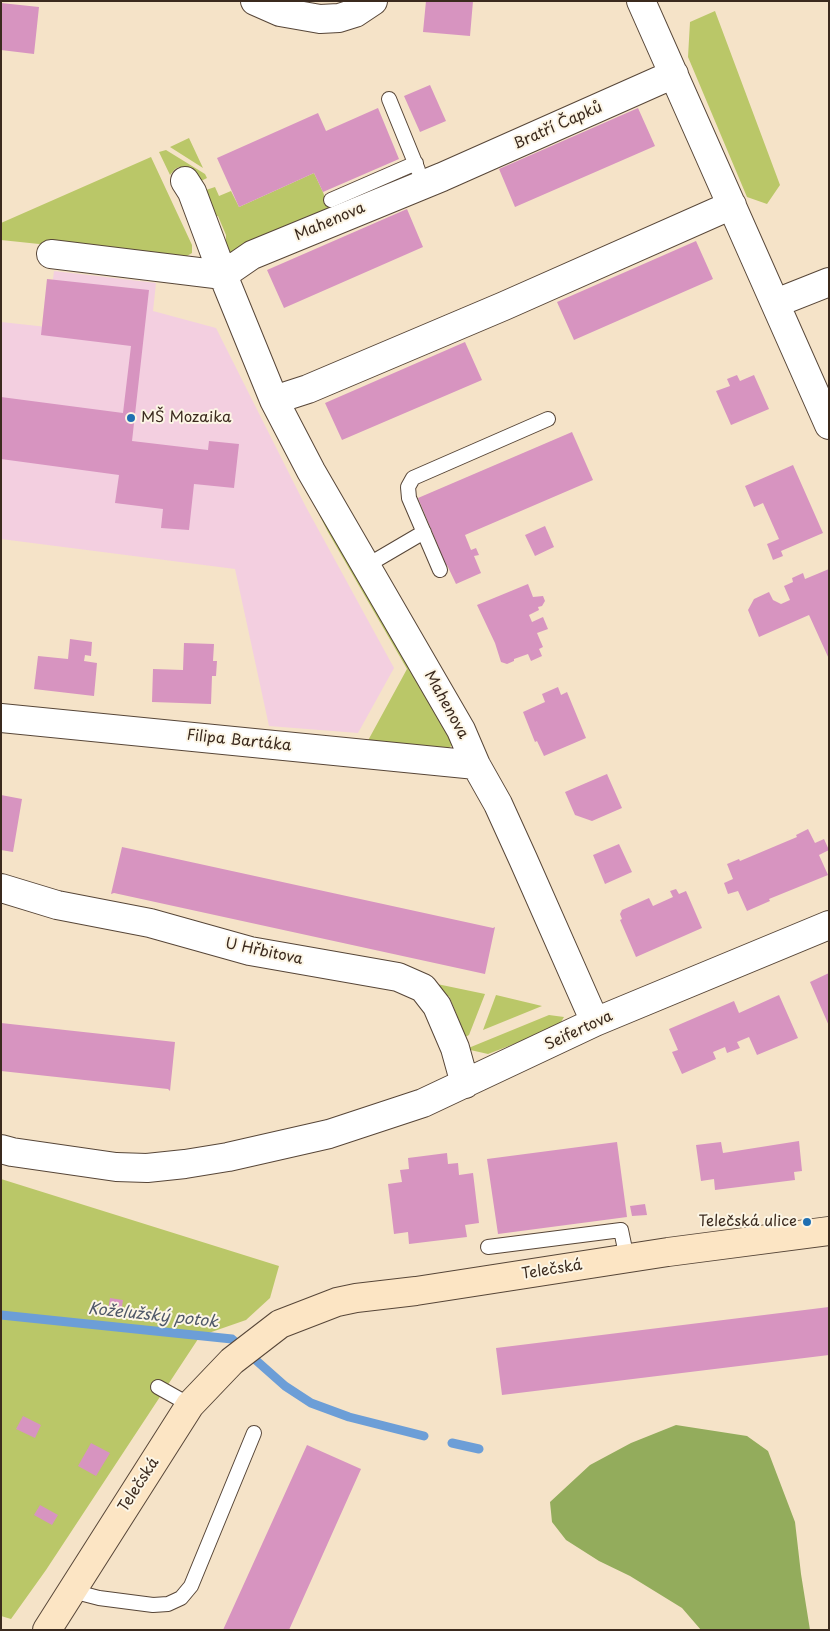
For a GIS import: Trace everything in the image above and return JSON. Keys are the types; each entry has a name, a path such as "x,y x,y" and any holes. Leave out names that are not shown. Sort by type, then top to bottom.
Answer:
{"street":[{"path":"255,1 280,12 320,19 339,18 355,13 373,1"},
{"path":"642,1 829,425"},
{"name":"Bratří Čapků","path":"427,174 674,74"},
{"name":"Mahenova","path":"223,276 252,255 427,174"},
{"name":"Mahenova","path":"185,181 192,192 223,276 274,400 311,471 461,730 476,765 498,804 520,851 595,1022"},
{"path":"274,400 308,389 504,306 732,205"},
{"path":"50,254 223,276"},
{"path":"776,303 829,282"},
{"name":"Filipa Bartáka","path":"1,718 476,765"},
{"name":"U Hřbitova","path":"1,888 57,905 150,923 250,951 398,977 423,988 437,1006 455,1048 465,1084"},
{"name":"Seifertova","path":"1,1149 116,1168 147,1168 228,1157 329,1134 424,1103 595,1022 829,925"},
{"name":"Telečská","path":"53,1626 72,1590 190,1405 234,1359 280,1324 337,1302 356,1298 829,1231"}],"lane":[{"path":"331,200 427,174 388,99"},
{"path":"440,570 409,498 408,487 413,478 548,419"},
{"path":"366,566 424,532"},
{"path":"488,1246 621,1230 627,1259"},
{"path":"158,1387 190,1405"},
{"path":"72,1590 99,1598 153,1605 168,1604 181,1598 191,1586 254,1433"}],"shaded area":[{"name":"MŠ Mozaika","path":"54,271 156,283 153,311 216,328 306,507 394,668 358,733 269,726 235,569 1,539 1,322 47,327"}],"green space":[{"path":"715,11 780,185 767,204 747,197 688,57 690,22"},
{"path":"189,138 203,168 170,147"},
{"path":"166,150 205,174 207,178 197,183 186,169 179,167 170,175 159,152"},
{"path":"151,157 192,245 192,253 182,259 1,240 1,223"},
{"path":"314,173 331,215 229,260 226,255 226,235 218,216 211,217 203,191 215,187 219,196 231,191 239,207"},
{"path":"266,411 455,743 445,751 365,746 407,669 328,532"},
{"path":"437,984 485,994 469,1035 458,1041 456,1033 463,1030 449,996 440,996"},
{"path":"496,995 542,1006 483,1030"},
{"path":"549,1015 564,1017 558,1027 488,1054 466,1049"},
{"path":"1,1179 279,1266 270,1298 246,1320 200,1336 46,1570 11,1619 1,1616"},
{"path":"676,1425 747,1436 768,1451 795,1522 810,1630 701,1630 682,1608 566,1540 552,1522 550,1502 590,1465 631,1443"}],"building":[{"path":"426,1 473,1 470,36 423,32"},
{"path":"1,3 39,7 34,54 1,50"},
{"path":"430,85 446,121 420,132 404,96"},
{"path":"378,108 399,159 323,192 314,173 239,207 217,158 318,113 326,131"},
{"path":"638,108 655,146 515,207 499,169"},
{"path":"407,209 423,247 284,308 267,270"},
{"path":"696,241 713,279 574,340 557,302"},
{"path":"47,279 149,290 132,441 208,450 209,441 239,444 234,488 194,484 189,530 161,528 163,509 115,503 119,475 1,459 1,397 123,413 131,346 41,335"},
{"path":"465,342 482,380 342,440 325,403"},
{"path":"737,375 740,381 754,375 769,409 731,425 716,391 730,386 727,379"},
{"path":"572,432 593,480 465,535 471,550 476,548 479,555 474,556 481,573 456,584 447,565 441,567 434,550 439,548 418,498"},
{"path":"793,465 823,533 781,551 783,556 773,560 767,544 779,539 763,503 754,507 745,486"},
{"path":"545,526 554,547 535,556 525,535"},
{"path":"829,569 829,659 809,615 759,637 748,610 754,599 769,592 773,600 781,604 790,600 784,586 793,582 792,578 803,573 805,579"},
{"path":"528,584 533,597 543,596 545,601 542,606 538,607 539,610 529,615 532,622 543,617 548,629 537,633 543,647 539,649 542,656 531,661 528,654 514,659 514,661 507,664 501,662 495,643 477,605"},
{"path":"70,639 92,642 91,656 85,655 84,661 97,663 94,696 34,689 38,656 68,659"},
{"path":"184,643 214,644 213,661 217,661 216,676 212,676 211,704 152,702 153,669 183,670"},
{"path":"558,687 561,695 567,692 586,738 544,756 537,741 535,742 523,712 545,702 542,694"},
{"path":"607,774 622,808 592,821 575,815 565,792"},
{"path":"1,795 22,799 13,852 1,850"},
{"path":"808,829 815,843 824,839 829,850 819,855 828,875 769,899 770,901 747,911 738,891 728,894 724,883 733,879 727,864 739,859 740,861 797,837 796,835"},
{"path":"619,844 632,872 605,884 593,855"},
{"path":"122,847 495,927 485,974 114,893 111,894"},
{"path":"676,889 679,894 686,891 702,928 636,957 620,920 622,919 620,914 622,910 649,898 653,906 673,897 670,891"},
{"path":"829,973 829,1026 810,982"},
{"path":"779,995 798,1038 757,1055 749,1037 737,1042 740,1048 727,1053 725,1047 713,1052 716,1059 682,1074 672,1052 678,1050 669,1029 734,1001 739,1013"},
{"path":"1,1023 175,1042 170,1091 168,1089 1,1071"},
{"path":"799,1141 802,1171 794,1172 795,1180 715,1190 714,1179 701,1181 696,1145 721,1142 723,1153"},
{"path":"617,1142 627,1217 498,1234 487,1159"},
{"path":"447,1153 448,1164 458,1163 459,1175 473,1173 479,1223 465,1225 467,1237 409,1244 408,1232 394,1234 388,1184 402,1182 400,1170 409,1169 408,1158"},
{"path":"645,1204 647,1215 632,1216 630,1206"},
{"path":"110,1298 123,1300 120,1319 107,1316"},
{"path":"829,1307 829,1355 502,1395 496,1348"},
{"path":"23,1416 41,1425 35,1438 16,1429"},
{"path":"91,1443 110,1453 96,1476 78,1466"},
{"path":"307,1445 361,1469 289,1630 223,1630"},
{"path":"40,1505 58,1515 52,1525 34,1515"}],"waterway":[{"name":"Koželužský potok","path":"1,1315 232,1339 285,1386 311,1403 349,1417 424,1436"},
{"name":"Koželužský potok","path":"452,1443 479,1449"}],"place":[{"name":"MŠ Mozaika","path":"131,418"},
{"name":"Telečská ulice","path":"807,1222"}]}
